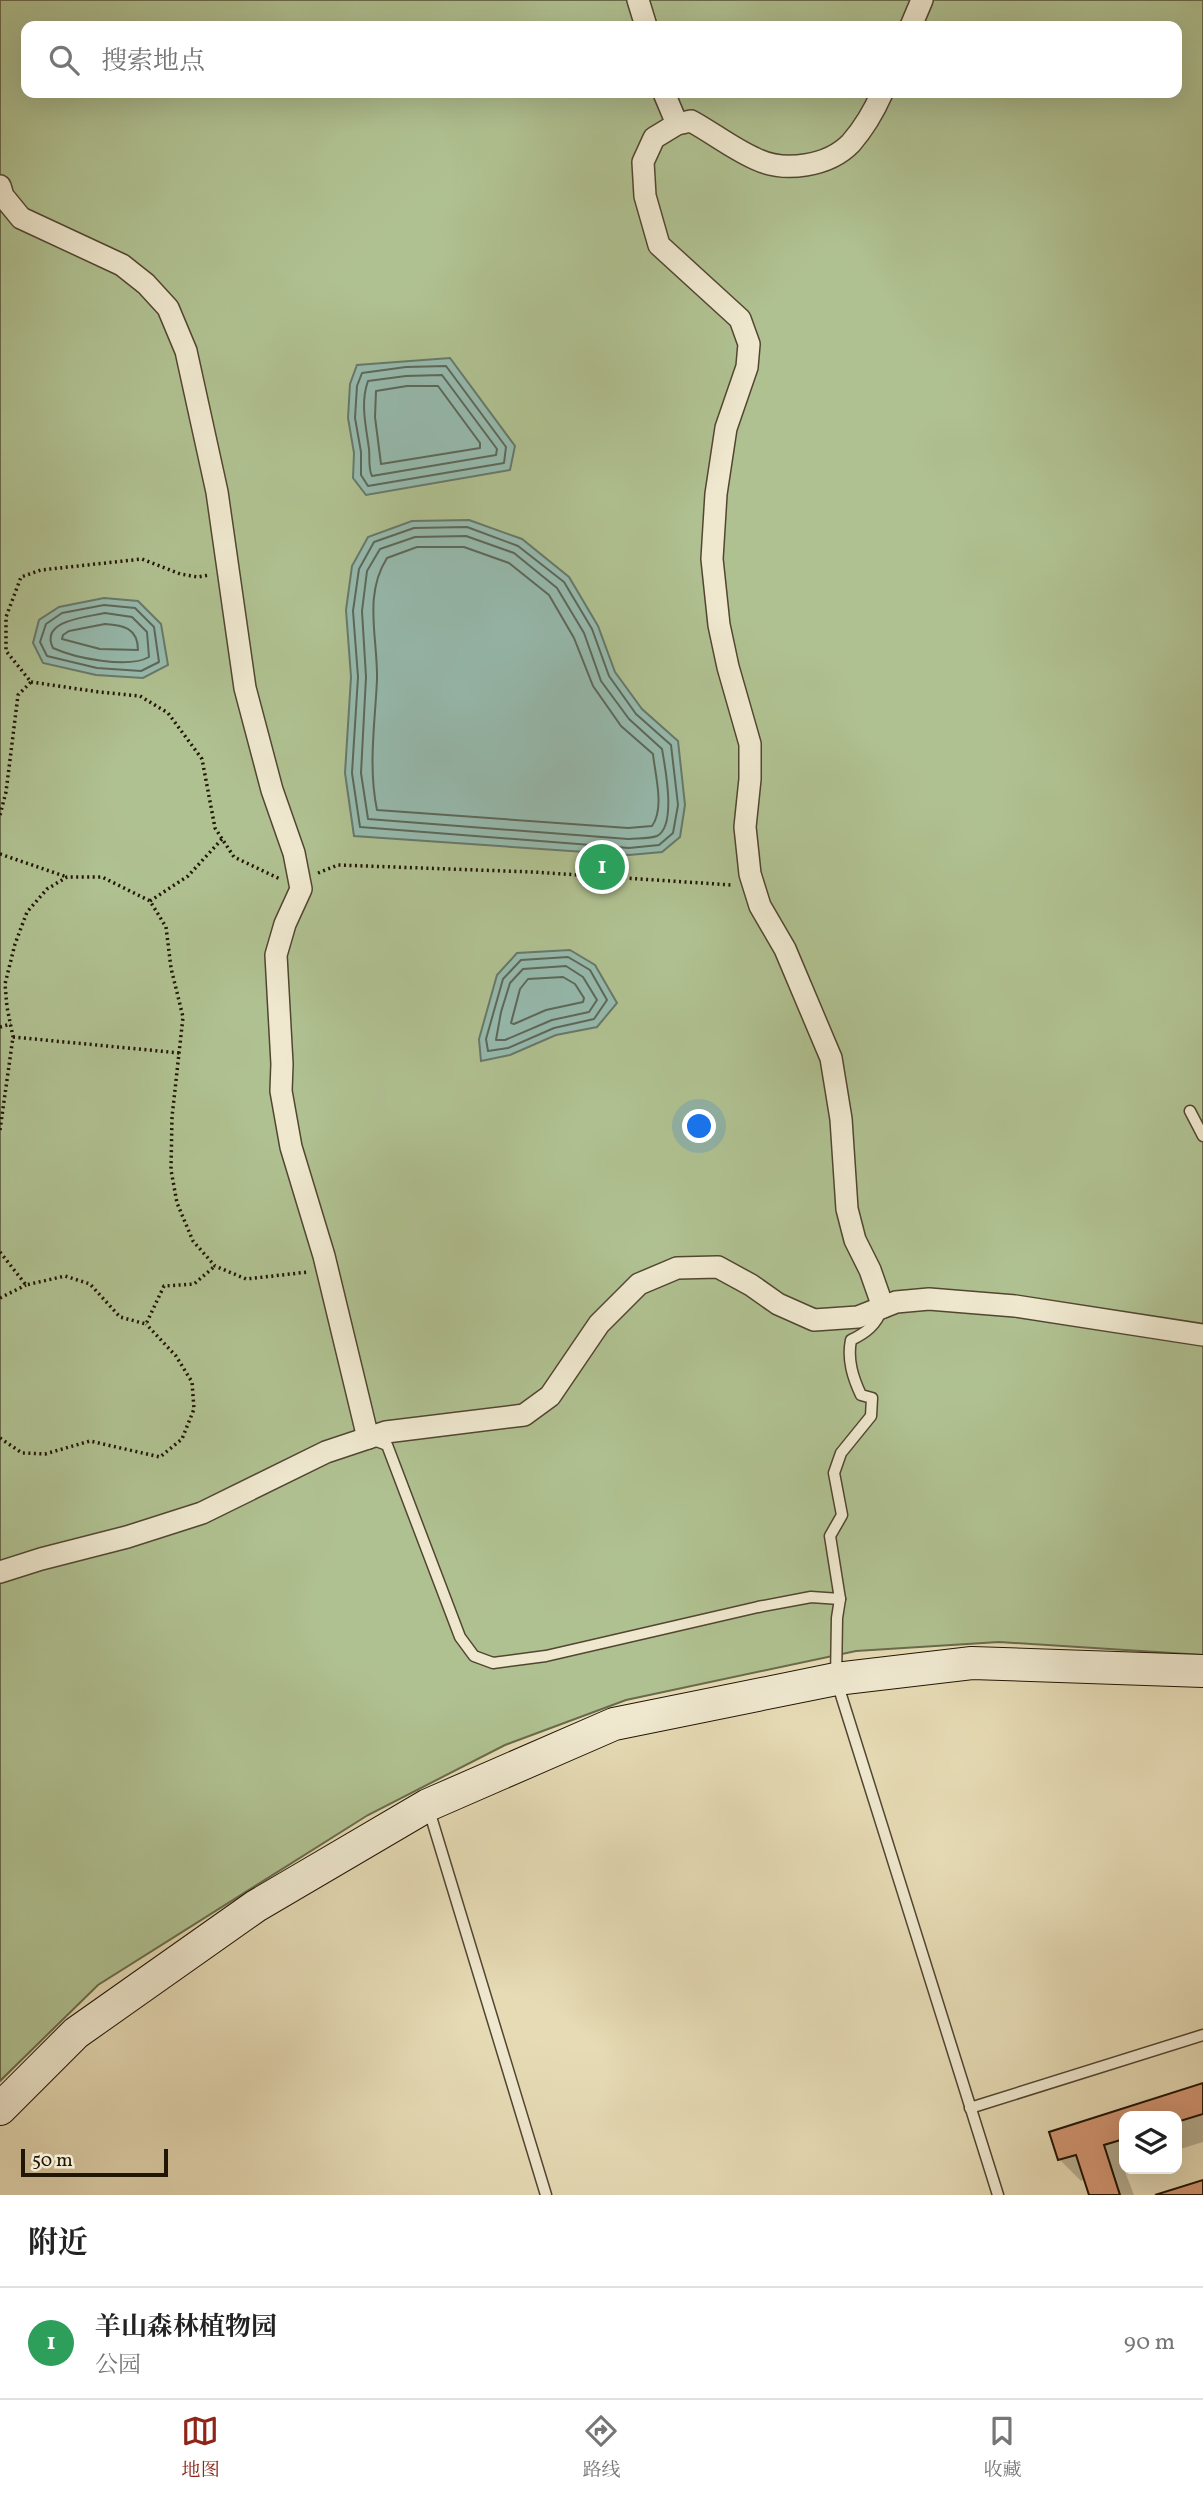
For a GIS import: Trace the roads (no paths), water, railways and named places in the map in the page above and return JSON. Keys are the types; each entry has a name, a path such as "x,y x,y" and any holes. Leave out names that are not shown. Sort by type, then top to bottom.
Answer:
{"street":[{"path":"638,0 644,21"},
{"path":"913,21 922,0"},
{"path":"666,98 677,124"},
{"path":"880,98 873,113 849,145 821,162 786,167 757,160 691,121 677,124 654,138 643,162 645,196 659,245 740,319 749,344 747,367 726,428 716,494 712,559 719,625 750,744 750,779 745,827 752,882 760,906 785,949 831,1058 841,1119 847,1209 855,1240 870,1270 883,1307"},
{"path":"0,186 3,195 21,218 122,265 146,284 168,308 186,351 217,492 245,688 272,790 294,853 300,884 276,955 281,1091 291,1147 327,1269 368,1438"},
{"path":"0,1572 202,1513 326,1452 386,1432 524,1415 550,1396 599,1324 639,1284 677,1268 718,1267 778,1304 814,1320 858,1317 896,1302 929,1299 1016,1306 1203,1335"},
{"path":"0,2109 76,2033 256,1906 428,1805 614,1724 836,1679 972,1663 1203,1671"}],"lane":[{"path":"1190,1111 1203,1136"},
{"path":"883,1307 879,1318 866,1333 851,1340 849,1352 851,1368 861,1395 872,1398 871,1416 841,1454 834,1473 842,1514 830,1536 840,1599 836,1679 998,2195"},
{"path":"368,1438 387,1445 460,1637 474,1656 493,1663 546,1656 758,1606 811,1597 840,1599"},
{"path":"428,1805 546,2195"},
{"path":"970,2108 1203,2035"}],"water":[{"path":"450,358 515,446 510,470 366,495 353,478 354,453 348,418 350,384 357,365"},
{"path":"469,520 522,539 569,577 598,626 615,672 642,709 678,741 685,805 680,837 662,852 629,855 354,836 345,773 351,677 346,610 352,566 368,537 412,521"},
{"path":"104,598 138,601 161,624 168,665 143,678 96,675 43,663 33,643 39,620 59,607"},
{"path":"570,950 595,965 617,1003 597,1027 556,1035 510,1055 481,1061 479,1039 497,975 517,953"}],"place":[{"name":"羊山森林植物园","path":"602,867"}]}
